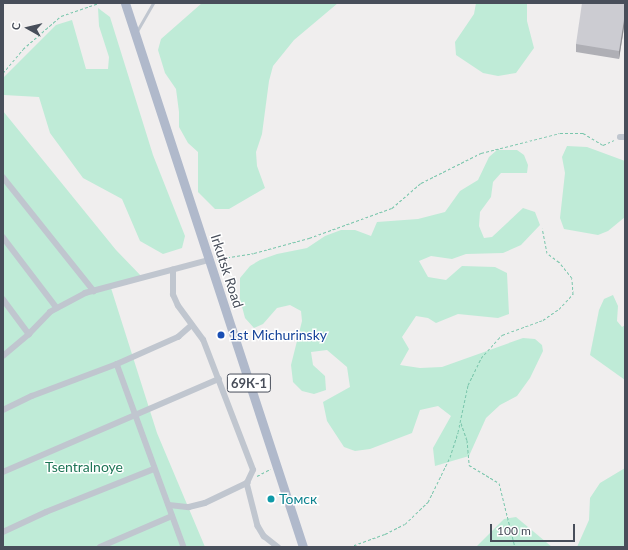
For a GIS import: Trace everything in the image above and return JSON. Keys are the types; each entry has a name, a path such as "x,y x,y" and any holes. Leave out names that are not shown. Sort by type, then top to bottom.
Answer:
{"main road":[{"name":"Irkutsk Road","path":"125,3 303,547"}],"street":[{"path":"3,177 94,291"},
{"path":"3,237 56,308"},
{"path":"3,356 56,308 94,291 209,260"},
{"path":"169,505 189,507 206,503 247,483 251,478 250,458 234,424 219,379 203,340 173,295 173,270"},
{"path":"3,300 29,334"},
{"path":"3,410 32,396 117,364 178,337 192,325"},
{"path":"117,364 154,469 184,547"},
{"path":"3,472 219,379"},
{"path":"3,532 46,512 154,469"},
{"path":"247,483 258,526 264,536 278,547"},
{"path":"100,547 172,516"}],"lane":[{"path":"135,33 153,3"}],"path":[{"path":"3,73 23,49 61,16 99,3"},
{"path":"209,260 254,253 310,238 392,208 421,183 481,152 560,133 583,133 603,145 622,137"},
{"path":"349,547 385,534 405,524 428,502 450,457 461,422 468,385 478,363 490,346 502,334 542,320 559,309 573,294 572,278 559,262 547,253 542,228"},
{"path":"461,422 467,440 469,465 499,483 515,547"},
{"path":"251,478 276,467"}],"green space":[{"path":"202,3 338,3 294,40 273,66 269,81 262,134 256,152 257,166 265,188 229,209 215,209 198,192 198,152 188,143 179,127 176,89 165,73 158,50 161,39"},
{"path":"476,3 527,3 527,21 534,48 516,73 498,76 483,73 456,55 455,42 474,14"},
{"path":"98,8 110,17 153,155 185,236 182,248 163,254 140,241 122,199 83,178 50,133 39,97 4,95 4,77 56,25 72,20 86,69 108,69 109,57 99,26"},
{"name":"Tsentralnoye","path":"3,111 116,250 143,278 111,288 157,433 205,547 3,547"},
{"path":"567,146 587,147 625,161 625,217 608,231 598,235 564,229 560,218 565,173 562,157"},
{"path":"497,150 517,150 524,155 528,165 527,173 501,173 493,182 491,197 480,212 479,226 484,238 492,237 523,208 535,212 540,225 521,245 503,253 466,254 452,259 431,256 419,261 428,277 446,280 462,266 495,267 507,273 509,314 498,318 458,314 436,323 428,318 416,316 402,337 409,349 400,365 420,368 442,367 523,338 535,339 542,345 543,351 530,378 517,396 500,405 486,418 469,456 435,466 433,448 451,416 438,406 420,410 412,433 370,449 355,451 344,447 327,421 323,402 350,387 347,367 327,350 311,352 313,365 325,376 326,390 314,394 302,391 293,382 291,365 302,321 301,311 290,305 277,308 263,324 254,328 245,318 240,299 240,278 250,266 260,260 277,254 307,248 325,236 341,230 355,230 371,236 377,222 418,219 445,212 460,191 478,180 489,157"},
{"path":"613,295 618,306 617,321 622,327 625,325 625,380 590,355 599,310 604,299"},
{"path":"625,468 625,547 577,547 589,520 590,498 600,483"},
{"path":"516,517 552,547 476,547 504,519"}],"building":[{"path":"582,3 625,3 625,13 619,51 576,44"}],"place":[{"name":"1st Michurinsky","path":"221,335"},
{"name":"Томск","path":"271,499"}]}
